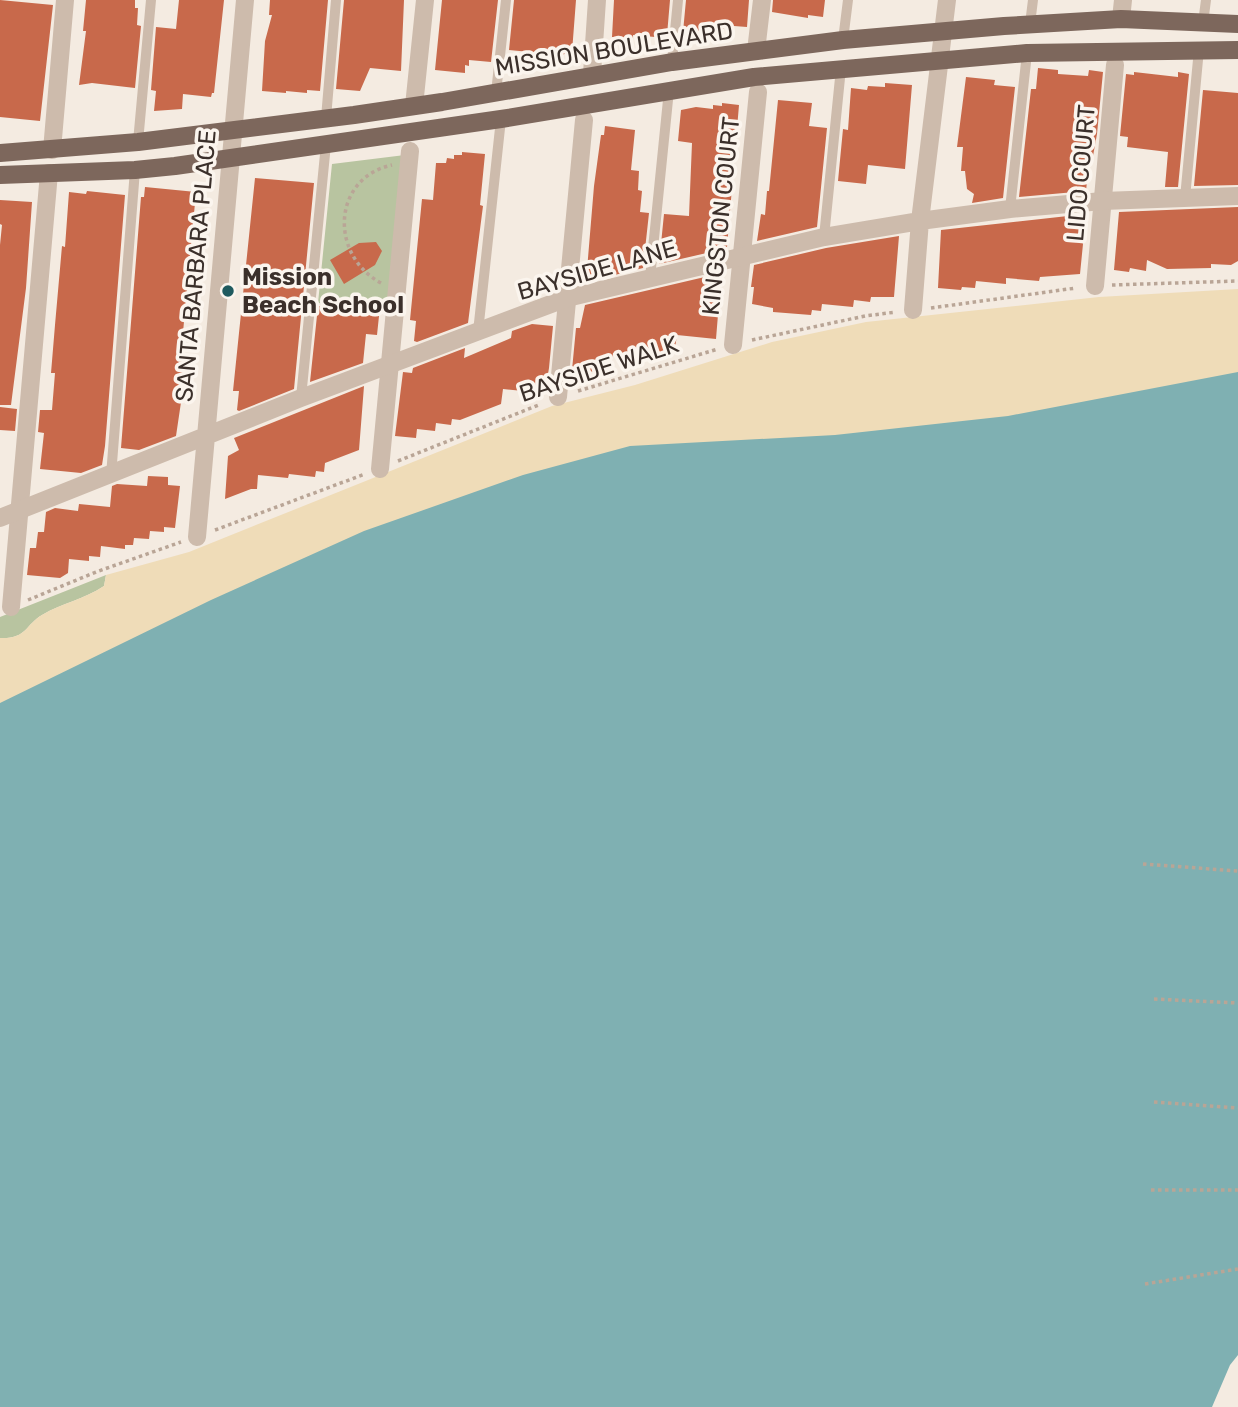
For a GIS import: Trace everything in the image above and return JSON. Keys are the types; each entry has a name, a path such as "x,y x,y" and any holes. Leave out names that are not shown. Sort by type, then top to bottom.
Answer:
{"main road":[{"name":"MISSION BOULEVARD","path":"0,153 138,142 326,118 496,93 592,74 843,40 1121,19 1238,24"},
{"name":"MISSION BOULEVARD","path":"0,175 135,170 230,158 754,77 841,68 1027,53 1238,50"}],"street":[{"path":"52,150 65,0"},
{"name":"SANTA BARBARA PLACE","path":"197,537 244,0"},
{"path":"414,106 425,0"},
{"path":"592,74 597,0"},
{"path":"757,51 762,0"},
{"path":"912,310 947,0"},
{"path":"1121,19 1123,0"},
{"name":"LIDO COURT","path":"1095,286 1115,65"},
{"name":"KINGSTON COURT","path":"733,345 758,92"},
{"path":"558,397 584,120"},
{"path":"380,469 409,157"},
{"path":"11,607 49,173"},
{"name":"BAYSIDE LANE","path":"0,518 301,398 567,298 824,237 920,221 1010,209 1103,201 1238,196"}],"lane":[{"path":"138,142 151,0"},
{"path":"326,118 336,0"},
{"path":"496,93 506,0"},
{"path":"672,62 678,0"},
{"path":"843,40 848,0"},
{"path":"1030,24 1033,0"},
{"path":"1203,23 1206,0"},
{"path":"1185,198 1199,49"},
{"path":"1010,209 1027,53"},
{"path":"824,237 841,68"},
{"path":"650,278 669,90"},
{"path":"478,332 500,118"},
{"path":"301,398 326,144"},
{"path":"111,476 135,170"}],"path":[{"path":"397,286 374,279 357,263 345,240 344,226 350,198 359,183 377,169 409,157"},
{"name":"BAYSIDE WALK","path":"11,607 96,572 380,469 558,397 733,345 865,316 1095,286 1238,281"},
{"path":"1143,864 1238,871"},
{"path":"1154,999 1238,1003"},
{"path":"1154,1102 1238,1108"},
{"path":"1151,1190 1238,1189"},
{"path":"1145,1284 1238,1269"}],"green space":[{"path":"405,155 391,309 318,303 332,164"},
{"path":"106,575 104,586 42,615 21,634 0,638 0,617"}],"sand":[{"path":"1238,289 1238,377 0,704 0,638 21,634 42,615 104,586 106,575 189,552 552,406 635,385 772,342 866,322 1099,297"}],"water":[{"path":"1238,372 1238,1355 1230,1365 1212,1407 0,1407 0,703 211,600 364,531 523,475 630,446 835,435 1008,416"}],"building":[{"path":"0,0 53,5 40,121 0,117"},
{"path":"86,0 135,0 135,8 138,8 137,25 141,26 135,88 92,83 79,85 86,31 83,31"},
{"path":"179,0 224,0 214,93 211,97 183,94 182,109 154,111 156,91 151,90 156,27 176,29"},
{"path":"270,0 328,0 320,91 262,91 265,41 272,15 269,15"},
{"path":"344,0 404,0 401,71 370,68 360,91 336,89"},
{"path":"442,0 498,0 491,62 469,60 469,66 465,65 465,73 435,70"},
{"path":"514,0 576,0 572,52 561,55 509,50"},
{"path":"614,0 670,0 667,35 633,35 633,39 612,37"},
{"path":"686,0 749,0 747,27 683,32"},
{"path":"773,0 825,0 823,17 808,15 808,18 772,12"},
{"path":"1038,68 1058,70 1058,74 1088,76 1089,70 1103,72 1097,134 1093,156 1089,162 1086,191 1019,197 1031,89 1036,89"},
{"path":"1134,72 1178,77 1178,72 1189,74 1178,187 1165,187 1168,152 1127,147 1128,137 1120,136 1126,74 1134,75"},
{"path":"966,77 995,80 994,85 1015,87 1003,198 972,203 974,194 967,189 965,171 961,171 963,147 957,147"},
{"path":"885,83 912,85 905,169 868,165 866,184 838,181 843,129 848,130 851,88 867,90 868,86 885,87"},
{"path":"1203,90 1238,93 1238,185 1194,186"},
{"path":"778,100 812,103 809,126 827,128 817,227 757,241 761,214 765,215 769,191"},
{"path":"722,103 739,105 727,247 712,246 711,252 659,264 664,214 689,216 692,143 678,141 681,110 696,107 713,109 713,105 722,106"},
{"path":"605,126 635,130 631,170 639,171 638,190 642,191 640,212 649,213 643,268 586,282 594,186 601,135 604,135"},
{"path":"462,152 485,154 480,205 483,206 468,323 417,342 414,341 416,321 410,320 422,199 433,200 436,163 446,163 447,158 454,159 454,155 462,155"},
{"path":"255,178 314,183 294,389 239,411 239,391 233,391"},
{"path":"145,187 196,192 181,354 188,355 176,436 139,450 121,448 141,197 144,197"},
{"path":"87,191 125,195 102,465 81,473 40,469 44,433 38,432 40,410 52,410 55,373 51,373 69,192 86,194"},
{"path":"0,200 32,202 26,288 11,405 0,405"},
{"path":"1238,207 1238,261 1231,265 1211,264 1211,268 1167,269 1147,260 1146,271 1130,268 1129,272 1114,270 1119,212"},
{"path":"1086,214 1080,274 1040,277 1039,281 1006,278 1006,284 976,281 975,288 962,287 961,290 938,288 941,230"},
{"path":"899,236 894,297 871,297 870,302 854,300 853,307 822,304 821,311 812,310 811,315 773,312 773,308 752,304 754,265 826,248"},
{"path":"376,242 382,251 375,265 344,284 330,260 359,243"},
{"path":"709,276 721,278 716,339 677,335 675,348 666,347 666,353 645,351 644,356 613,353 611,368 600,367 599,372 572,370 576,328 580,328 585,305"},
{"path":"318,306 369,310 368,315 379,316 377,335 366,334 363,363 310,382"},
{"path":"532,324 553,326 549,368 543,393 503,389 501,404 460,420 452,419 451,425 436,423 435,431 417,429 416,438 395,436 403,372 412,373 413,368 465,348 464,358 511,338 512,331"},
{"path":"364,386 359,450 325,463 324,472 316,471 315,477 258,475 257,489 225,499 228,456 239,450 234,438"},
{"path":"0,407 17,409 15,431 0,430"},
{"path":"148,476 168,477 168,485 180,486 175,528 164,527 164,532 150,531 149,539 134,538 133,545 125,545 125,549 101,546 100,557 89,556 89,561 69,559 68,573 60,578 27,575 30,548 36,548 38,532 44,532 46,512 55,508 78,511 79,504 110,507 112,486 147,486"}],"place":[{"name":"Mission Beach School","path":"228,291"}]}
